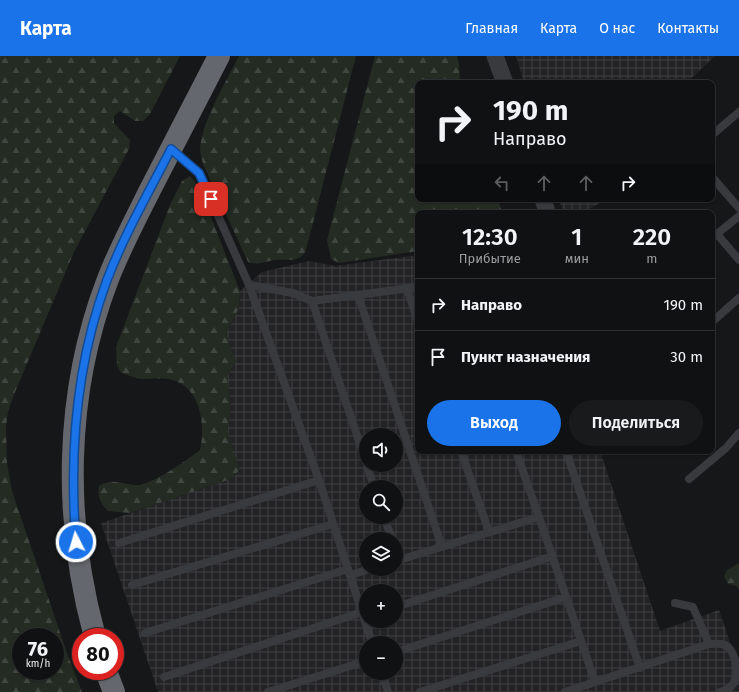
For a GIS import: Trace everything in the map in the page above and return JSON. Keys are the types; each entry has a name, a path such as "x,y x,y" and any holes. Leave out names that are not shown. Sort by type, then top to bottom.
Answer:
{"highway":[{"path":"93,628 78,562 74,518 74,447 80,379 97,311 122,245 219,56"},
{"path":"109,680 114,692"}],"street":[{"path":"495,56 504,80"}],"lane":[{"path":"715,132 739,112"},
{"path":"171,149 199,173 249,285 319,480 359,601"},
{"path":"715,181 739,208"},
{"path":"715,235 739,216"},
{"path":"715,237 739,260"},
{"path":"249,285 293,293 312,301 415,287"},
{"path":"407,288 415,313"},
{"path":"358,295 442,547"},
{"path":"715,319 739,298"},
{"path":"312,301 359,441"},
{"path":"689,479 726,448 739,433"},
{"path":"462,454 489,532"},
{"path":"517,454 595,682"},
{"path":"567,454 640,668"},
{"path":"119,543 319,480"},
{"path":"403,558 539,517"},
{"path":"132,585 333,524"},
{"path":"403,605 553,556"},
{"path":"145,632 349,572 359,571"},
{"path":"403,650 566,597"},
{"path":"675,603 693,608 709,644"},
{"path":"164,677 359,618"},
{"path":"420,692 581,641"},
{"path":"566,692 709,644 725,645 730,650 737,669 737,678 732,685 727,690 720,692"},
{"path":"268,692 359,663"},
{"path":"384,680 388,692"}],"shaded area":[{"path":"516,56 715,56 689,80 523,80"},
{"path":"560,202 601,202 588,210 562,210"},
{"path":"415,255 415,454 601,454 660,631 719,610 739,669 739,692 158,692 101,523 231,479 240,471 227,431 231,410 227,376 236,362 226,334 239,308 240,291 262,272 309,261 335,266"}],"green space":[{"path":"0,56 180,56 150,114 143,121 135,121 120,111 114,116 114,123 130,140 129,149 74,252 8,412 6,427 7,463 12,491 59,628 12,628 12,680 64,680 64,644 72,666 72,680 77,680 82,692 0,692"},
{"path":"239,56 356,56 306,250 297,259 276,260 259,263 248,262 203,164 200,149 205,126 215,102"},
{"path":"375,56 457,56 460,80 415,80 415,202 499,202 501,210 415,210 415,251 339,263 331,259 327,240"},
{"path":"190,176 196,183 204,199 240,291 239,308 226,334 236,362 227,376 231,410 227,431 240,470 231,479 130,513 108,511 100,500 99,486 109,482 133,485 144,484 170,471 200,450 202,440 201,417 194,397 179,382 168,379 142,379 121,373 117,365 116,347 170,205 182,181"},
{"path":"739,563 739,589 736,586 728,584 724,576 727,570"}],"route":[{"path":"76,542 73,483 76,411 80,379 86,352 97,311 108,280 122,245 171,149 199,173 211,199"}]}
